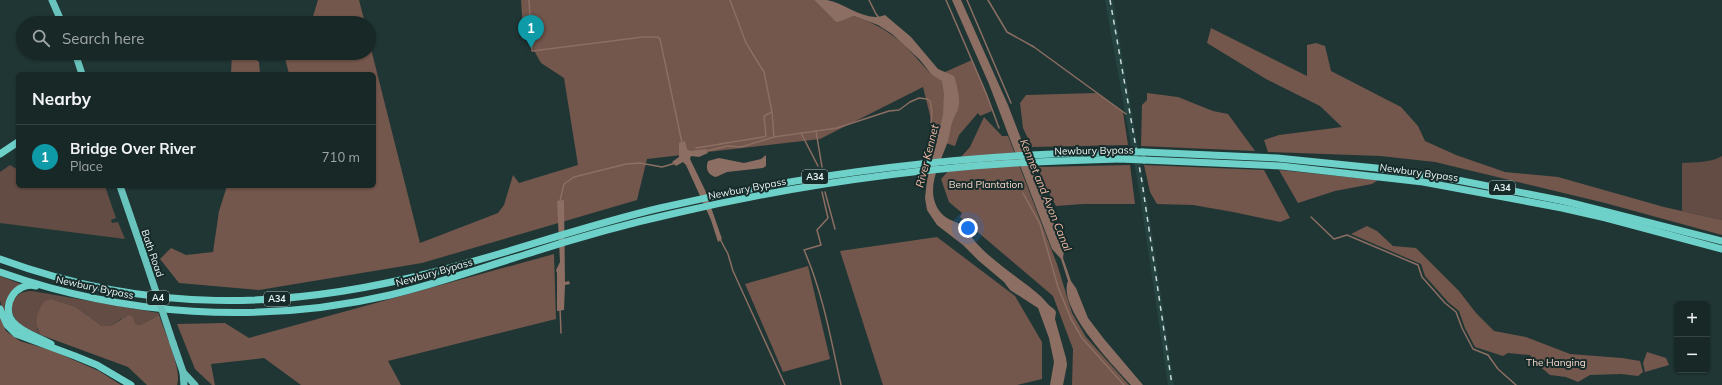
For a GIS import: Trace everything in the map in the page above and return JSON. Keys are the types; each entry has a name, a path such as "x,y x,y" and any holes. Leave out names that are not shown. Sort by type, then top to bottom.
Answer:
{"highway":[{"path":"0,154 16,143"},
{"name":"Newbury Bypass","path":"0,259 82,284 151,296 201,300 273,300 325,294 393,282 462,264 647,211 814,177 919,163 1012,155 1119,152 1251,156 1376,168 1482,184 1588,206 1722,241"},
{"name":"Newbury Bypass","path":"0,272 60,290 110,302 182,311 252,312 313,308 365,300 413,289 567,241 700,207 815,185 949,168 1036,162 1120,160 1258,164 1423,182 1494,194 1606,218 1722,250"},
{"path":"0,255 30,269"},
{"path":"60,290 33,286 23,287 14,292 8,309 10,318 16,325 61,350"},
{"path":"0,309 6,325 16,334 97,365 131,385"}],"main road":[{"path":"52,0 59,16"},
{"path":"77,60 81,72"},
{"name":"Bath Road","path":"121,188 183,372 184,385"},
{"name":"Bath Road","path":"183,372 196,385"}],"shaded area":[{"path":"814,0 827,0 834,2 863,15 878,17 885,15 911,37 938,69 954,76 958,92 959,106 954,117 948,141 935,177 933,196 936,205 944,216 967,228 971,236 988,254 1054,309 1056,312 1055,319 1067,365 1063,385 1050,385 1054,362 1049,338 1038,308 1010,290 1004,282 963,245 937,225 927,210 925,198 927,180 943,115 944,94 942,81 931,74 920,60 892,34 878,25 854,16 838,22 835,21"},
{"path":"952,0 961,0 1008,105 1064,250 1063,258 1071,281 1076,288 1088,318 1143,385 1131,385 1089,336 1071,306 1067,292 1068,281 1061,259 1052,249 989,84"},
{"path":"1105,0 1113,0 1148,207 1174,385 1168,385 1140,196"},
{"path":"685,141 687,149 690,151 706,149 708,153 699,157 691,156 690,159 705,190 722,239 718,242 711,220 686,165 683,162 676,166 672,162 679,157 679,143"},
{"path":"766,155 766,166 763,168 727,172 716,177 711,175 707,169 708,161 719,158 744,163 761,159"},
{"path":"1722,156 1722,220 1682,211 1682,163 1708,161"},
{"path":"10,165 16,169 16,188 106,188 116,218 111,220 112,223 118,222 125,239 0,223 0,172"},
{"path":"564,200 565,282 569,281 570,284 565,285 564,310 557,311 556,270 560,262 557,201"},
{"path":"0,276 21,284 5,313 3,312 0,300"},
{"path":"32,291 159,313 159,315 140,325 136,324 134,320 121,319 110,326 102,326 76,307 50,299 37,329 41,335 21,325 12,313 10,306 18,295 24,292"}],"green space":[{"path":"318,0 359,0 363,16 313,16"},
{"path":"521,0 814,0 833,19 845,19 854,16 888,32 905,46 931,74 936,76 972,60 992,111 980,116 978,113 959,135 955,146 936,140 923,87 820,139 647,159 637,200 422,263 259,290 179,283 160,259 171,248 186,255 213,252 219,211 226,188 376,188 376,72 288,72 286,60 374,60 420,243 498,213 504,205 513,175 519,183 578,165 564,78 541,63 523,31"},
{"path":"1211,28 1307,76 1307,45 1316,43 1325,46 1331,71 1401,107 1418,126 1425,141 1456,155 1505,172 1558,177 1664,207 1722,220 1722,235 1605,203 1435,162 1380,156 1268,152 1264,140 1279,135 1342,127 1320,106 1266,79 1207,43"},
{"path":"232,60 257,60 259,62 260,72 231,72"},
{"path":"1096,93 1123,112 1128,145 1032,147 1023,128 1020,103 1026,95"},
{"path":"1147,93 1178,97 1213,111 1228,114 1255,151 1141,146 1142,105 1147,100"},
{"name":"Bend Plantation","path":"984,117 1002,136 1008,136 1057,264 1072,313 1086,337 1129,385 1072,385 1073,349 1053,296 960,217 962,213 949,202 941,179 970,147"},
{"path":"1130,165 1135,204 1083,204 1056,206 1042,180 1038,167"},
{"path":"1144,165 1264,170 1290,218 1280,222 1193,205 1157,204 1150,192"},
{"path":"1279,170 1378,180 1372,184 1335,191 1298,203"},
{"name":"The Hanging","path":"1367,226 1377,231 1393,246 1416,248 1459,291 1476,313 1494,331 1526,337 1570,354 1640,361 1643,372 1638,376 1621,374 1590,375 1578,382 1566,377 1550,375 1537,364 1530,355 1508,353 1503,356 1475,347 1465,328 1459,311 1448,302 1425,276 1421,264 1351,234"},
{"path":"937,237 1015,296 1042,342 1042,379 1017,385 883,385 840,251"},
{"path":"554,254 556,319 388,361 401,385 301,385 264,358 211,364 215,385 212,385 195,369 177,324 225,323 249,338"},
{"path":"808,266 830,359 783,372 745,284"},
{"path":"51,299 76,307 102,326 110,326 129,315 132,316 136,324 140,325 159,315 175,361 178,379 177,385 147,385 128,367 41,335 37,326 38,313 45,301"},
{"path":"0,317 6,331 20,341 53,351 99,371 121,385 0,385"},
{"path":"1647,352 1666,358 1669,365 1645,372 1643,363"}],"waterway":[{"path":"529,0 532,51 643,37 658,37 660,39 682,143"},
{"path":"730,0 746,43 764,72 772,112 774,137"},
{"path":"869,0 880,19"},
{"path":"946,0 986,93 999,128"},
{"path":"967,0 1011,103"},
{"path":"988,0 1007,32 1034,47 1126,114"},
{"name":"River Kennet","path":"706,151 728,146 741,147 774,137 837,128 889,111 899,110 910,102 919,98 930,101 932,112 931,123"},
{"path":"696,148 766,136 764,116 772,112"},
{"path":"816,131 822,167"},
{"path":"801,133 818,166"},
{"path":"560,201 564,184 574,177 626,164 640,163 662,167 676,163"},
{"path":"822,192 828,218 817,230 821,245 804,250 811,266 821,300 841,385"},
{"path":"825,192 835,229"},
{"path":"1023,193 1040,224 1058,287 1071,319 1082,338 1124,385"},
{"path":"1311,217 1334,239 1347,235 1418,265 1422,277 1445,303 1456,312 1462,328 1473,349 1488,355 1498,369 1516,385"},
{"path":"720,239 728,254 733,271 785,385"},
{"path":"560,308 561,333"}],"railway":[{"path":"1110,0 1142,182 1172,385"}],"place":[{"name":"Bridge Over River","path":"531,48"}],"water label":[{"name":"Kennet and Avon Canal","path":"1046,195"}]}
